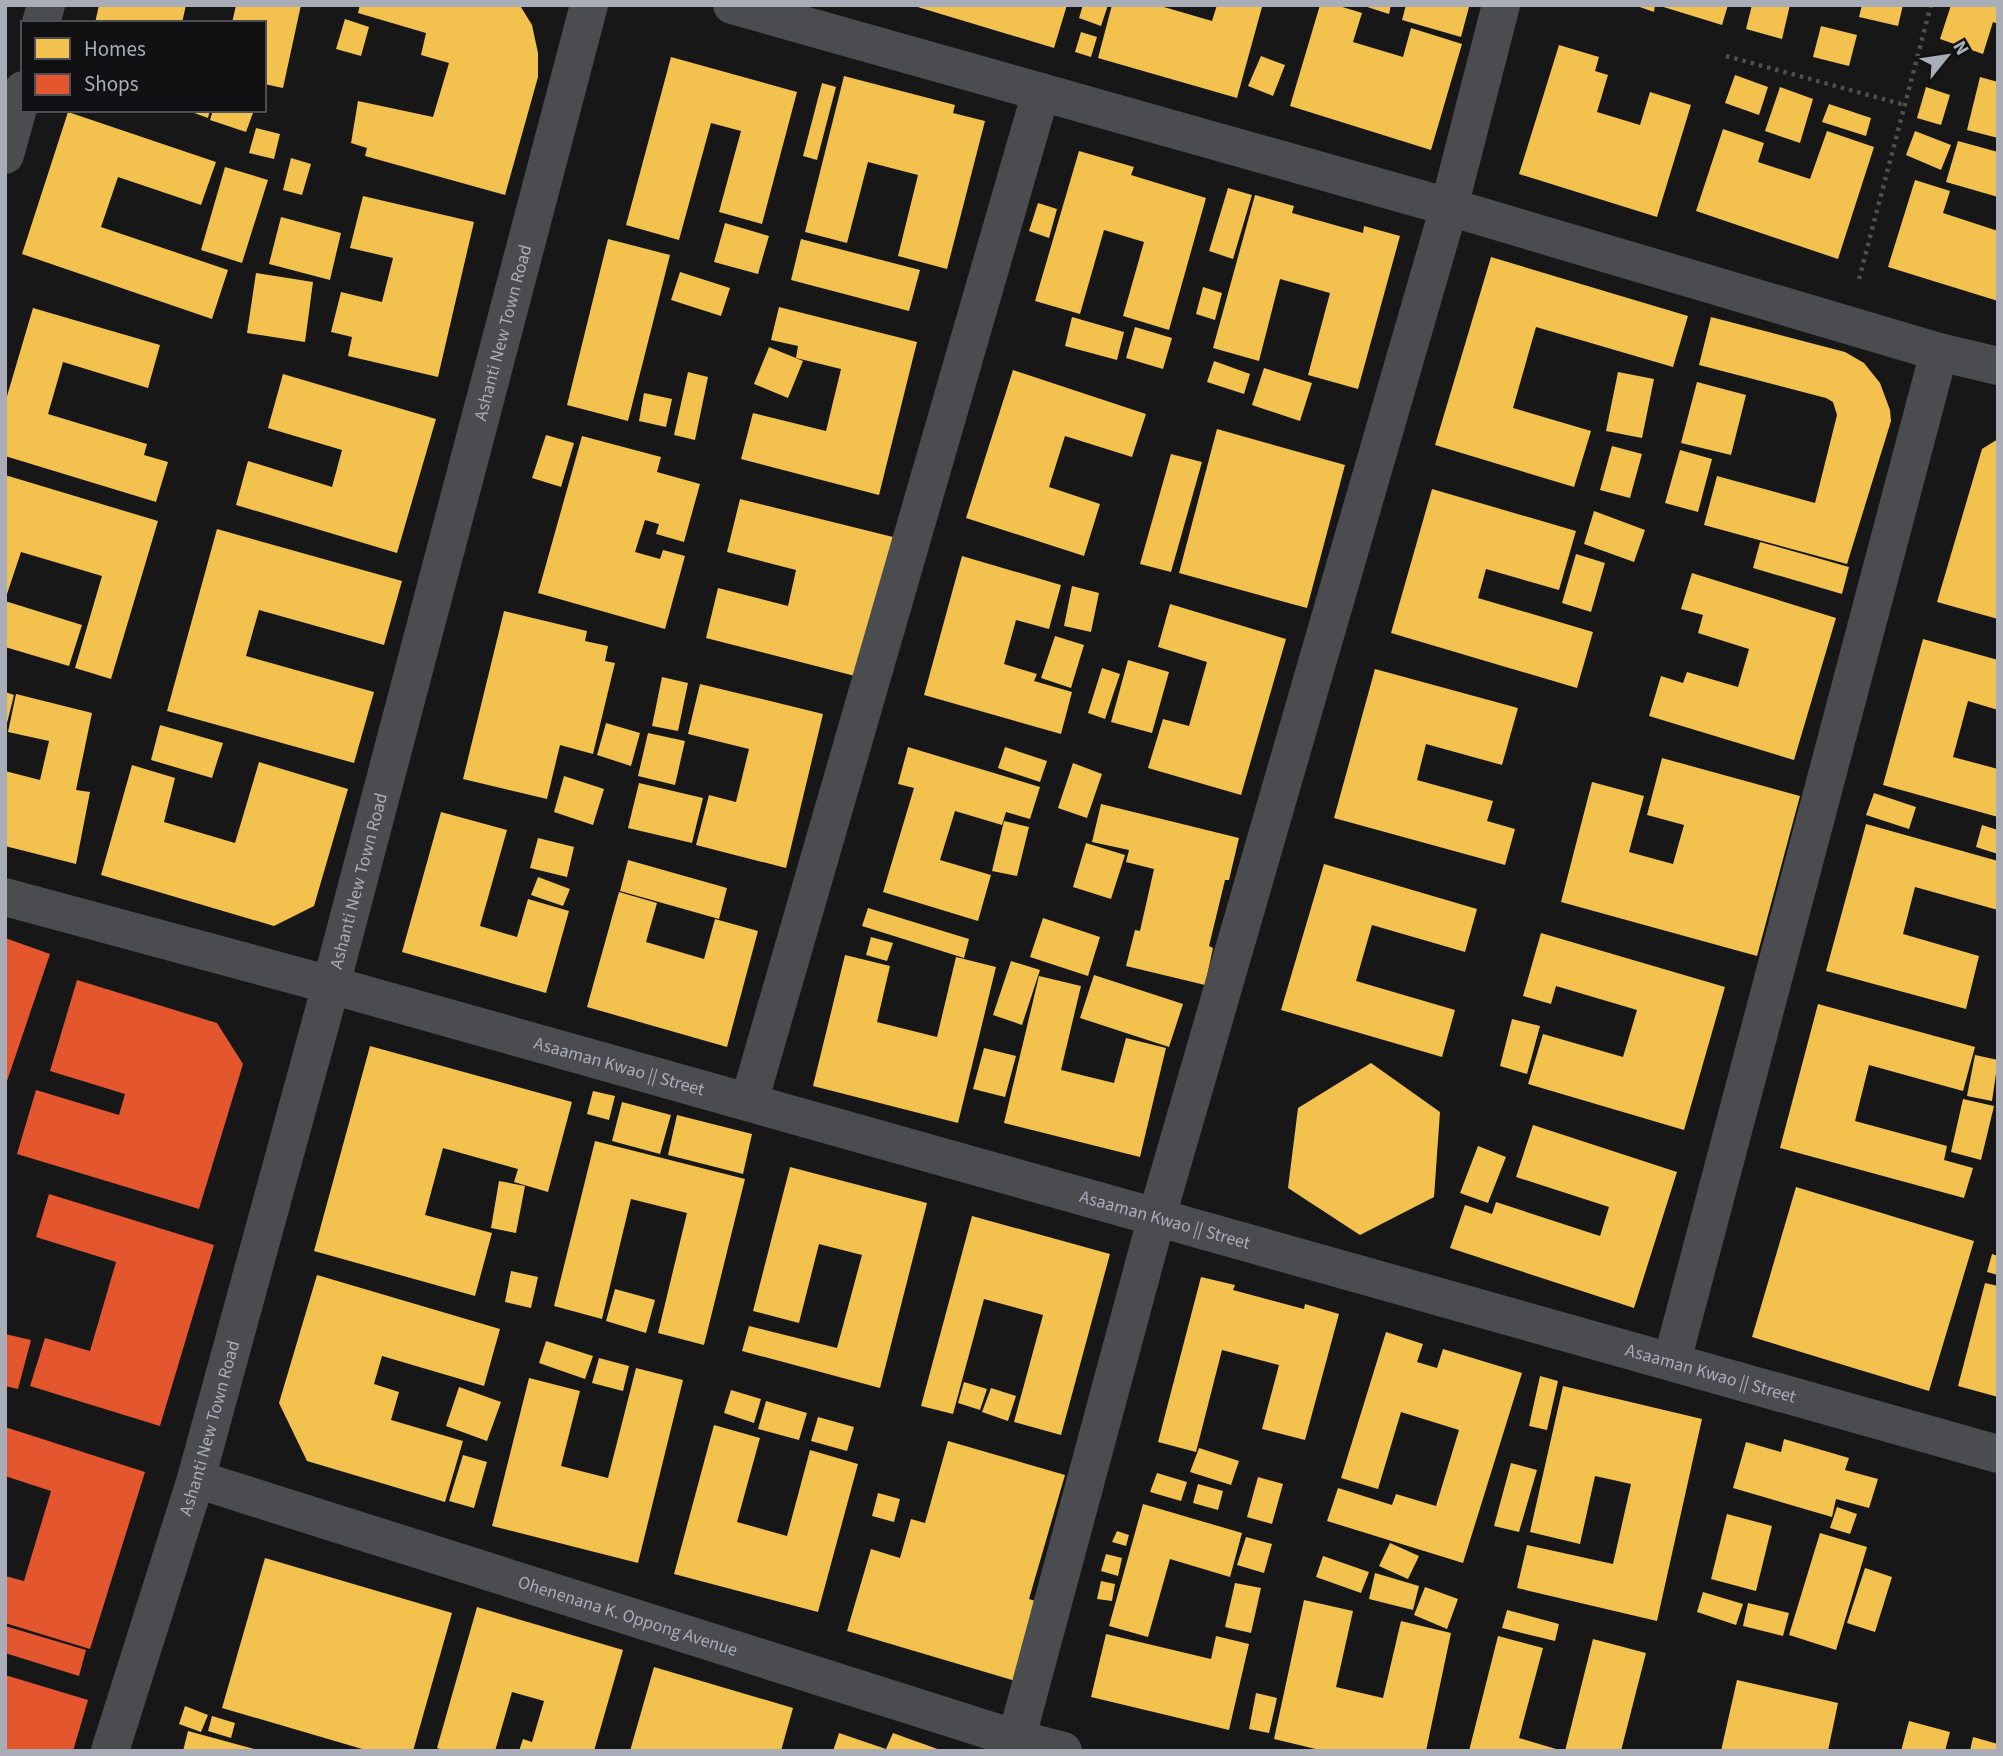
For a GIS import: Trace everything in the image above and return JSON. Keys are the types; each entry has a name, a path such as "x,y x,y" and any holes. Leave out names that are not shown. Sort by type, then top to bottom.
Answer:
{"street":[{"name":"Ashanti New Town Road","path":"110,1751 196,1479 331,985 589,5"},
{"path":"732,5 1449,206 1939,352 1998,366"},
{"path":"1015,1745 1157,1216 1449,206 1501,5"},
{"path":"749,1102 1041,92"},
{"path":"5,155 21,97"},
{"path":"1672,1361 1939,352"},
{"name":"Asaaman Kwao || Street","path":"5,897 331,985 1998,1454"},
{"name":"Ohenenana K. Oppong Avenue","path":"196,1479 1015,1745 1063,1751"}],"path":[{"path":"1847,324 1931,5"},
{"path":"1726,56 1905,105"}],"building: Homes":[{"path":"99,5 186,5 182,21 95,21"},
{"path":"236,5 301,5 283,88 266,84 266,21 232,21"},
{"path":"360,5 521,7 532,25 538,53 538,77 505,195 365,156 367,148 351,143 358,101 433,117 449,63 421,55 426,33 358,13"},
{"path":"911,5 1067,5 1054,48"},
{"path":"1083,5 1108,5 1101,26 1079,18"},
{"path":"1112,5 1157,5 1212,21 1217,5 1262,7 1237,98 1098,58"},
{"path":"1320,5 1336,5 1362,13 1353,42 1403,57 1411,28 1462,44 1431,150 1290,106"},
{"path":"1361,5 1391,5 1389,14"},
{"path":"1406,5 1469,7 1461,37 1402,20"},
{"path":"1634,5 1655,5 1654,12"},
{"path":"1657,5 1728,5 1722,25"},
{"path":"1752,5 1790,5 1782,39 1746,29"},
{"path":"1862,5 1903,5 1898,26 1859,17"},
{"path":"1951,5 1998,5 1998,24 1993,22 1983,54 1940,39"},
{"path":"345,19 369,27 361,56 336,49"},
{"path":"1821,26 1857,35 1849,66 1813,57"},
{"path":"1081,32 1097,37 1091,57 1075,52"},
{"path":"1559,45 1599,57 1595,71 1608,75 1597,112 1640,125 1650,92 1691,105 1657,217 1519,174"},
{"path":"1261,56 1285,65 1273,96 1248,86"},
{"path":"671,57 797,92 762,224 719,212 741,131 711,123 679,240 626,225"},
{"path":"1735,75 1768,87 1759,115 1725,103"},
{"path":"844,76 955,105 953,113 985,121 947,269 898,256 918,175 868,162 847,243 805,232"},
{"path":"1980,77 1998,82 1998,138 1967,130"},
{"path":"822,83 836,87 817,160 803,156"},
{"path":"1780,87 1813,99 1800,143 1765,131"},
{"path":"1926,87 1950,95 1941,125 1917,118"},
{"path":"1829,104 1871,118 1866,136 1822,122"},
{"path":"68,112 216,162 201,205 118,177 101,227 228,270 212,319 22,254"},
{"path":"192,112 210,112 208,118"},
{"path":"212,112 253,112 246,132 210,120"},
{"path":"256,128 280,134 274,159 249,153"},
{"path":"1723,129 1764,143 1758,162 1810,179 1827,131 1874,147 1838,259 1696,211"},
{"path":"1915,131 1951,145 1941,170 1906,155"},
{"path":"1958,141 1998,152 1998,197 1946,182"},
{"path":"1079,151 1134,167 1131,175 1206,198 1169,330 1123,316 1144,242 1104,230 1080,314 1035,301"},
{"path":"291,158 311,164 302,195 283,190"},
{"path":"225,167 268,180 242,263 201,250"},
{"path":"1915,180 1950,191 1943,213 1998,231 1998,301 1888,267"},
{"path":"1228,188 1252,195 1233,259 1209,251"},
{"path":"1255,195 1294,206 1292,213 1363,233 1364,226 1400,236 1358,389 1308,375 1330,293 1280,279 1259,361 1213,348"},
{"path":"363,196 474,222 438,377 348,356 352,337 331,332 341,292 382,302 393,258 350,248"},
{"path":"1038,203 1057,209 1049,238 1029,231"},
{"path":"281,217 341,233 330,280 269,264"},
{"path":"725,223 769,236 758,274 714,262"},
{"path":"608,239 670,255 628,421 567,405"},
{"path":"801,239 920,270 909,311 791,280"},
{"path":"1491,257 1688,316 1673,367 1536,327 1513,408 1591,431 1574,487 1435,445"},
{"path":"680,272 730,288 721,316 671,300"},
{"path":"256,273 313,282 305,342 247,333"},
{"path":"1203,287 1222,293 1215,320 1196,314"},
{"path":"779,307 917,342 879,495 741,459 753,413 826,431 841,369 796,358 798,346 771,340"},
{"path":"33,308 160,345 148,388 63,362 48,414 147,444 144,455 168,462 156,502 5,456 5,403"},
{"path":"1072,317 1124,332 1117,360 1065,346"},
{"path":"1711,317 1845,352 1864,363 1880,383 1891,421 1847,564 1704,525 1717,476 1815,503 1837,415 1833,402 1826,398 1699,365"},
{"path":"1135,327 1172,338 1163,369 1126,358"},
{"path":"769,347 803,361 788,398 754,384"},
{"path":"1214,361 1250,374 1244,394 1207,382"},
{"path":"1264,368 1312,383 1300,421 1252,405"},
{"path":"1013,370 1146,414 1132,457 1065,436 1049,487 1100,504 1084,556 966,518"},
{"path":"688,372 708,377 695,440 674,435"},
{"path":"1618,372 1654,379 1642,438 1606,431"},
{"path":"283,374 436,419 397,553 236,505 248,461 332,487 342,450 268,428"},
{"path":"1697,382 1746,395 1731,455 1681,443"},
{"path":"644,393 672,399 666,427 639,421"},
{"path":"1217,429 1345,465 1307,608 1179,573"},
{"path":"546,435 574,443 561,487 532,478"},
{"path":"582,436 661,457 657,472 700,484 684,542 656,534 659,524 645,520 635,552 660,559 663,550 685,556 665,629 538,593"},
{"path":"1998,439 1998,619 1937,602 1982,449"},
{"path":"1612,446 1642,454 1630,498 1600,490"},
{"path":"1680,450 1712,459 1698,512 1665,503"},
{"path":"1171,454 1202,462 1171,572 1140,564"},
{"path":"5,475 158,521 111,679 75,668 102,576 21,552 5,600"},
{"path":"1432,489 1576,531 1559,590 1486,569 1478,598 1593,632 1577,688 1391,633"},
{"path":"740,499 893,537 859,677 706,638 718,588 788,606 796,570 727,552"},
{"path":"1594,511 1645,530 1634,562 1584,544"},
{"path":"217,529 402,581 384,645 259,610 246,656 374,692 354,763 167,711"},
{"path":"1760,542 1849,567 1842,594 1753,568"},
{"path":"1576,554 1605,563 1591,612 1562,603"},
{"path":"962,556 1061,585 1049,629 1016,620 1004,664 1037,674 1034,681 1072,692 1061,734 924,695"},
{"path":"1692,573 1836,618 1794,760 1649,716 1661,676 1683,683 1687,672 1738,687 1749,649 1698,633 1703,615 1681,609"},
{"path":"1072,586 1099,593 1091,632 1064,626"},
{"path":"5,601 82,625 69,666 5,647"},
{"path":"1170,604 1286,639 1241,795 1148,768 1163,719 1189,726 1207,662 1158,647"},
{"path":"504,611 587,631 585,641 608,646 605,661 615,663 593,754 560,745 547,799 463,779"},
{"path":"1055,636 1084,645 1071,688 1041,678"},
{"path":"1923,639 1998,660 1998,710 1968,701 1953,757 1998,769 1998,817 1883,785"},
{"path":"1128,660 1169,672 1152,733 1111,722"},
{"path":"1102,668 1120,674 1105,719 1088,713"},
{"path":"1375,669 1518,708 1502,765 1426,744 1417,780 1493,801 1487,821 1515,829 1505,865 1334,818"},
{"path":"662,677 688,683 678,731 652,726"},
{"path":"700,684 823,714 786,868 696,845 709,795 736,802 749,749 688,734"},
{"path":"5,692 14,695 6,727 5,727"},
{"path":"16,694 92,713 76,790 90,792 76,864 5,846 5,771 40,780 49,741 8,732"},
{"path":"606,723 640,733 631,766 597,755"},
{"path":"160,725 223,743 212,778 151,760"},
{"path":"648,733 685,741 675,785 638,776"},
{"path":"908,747 1040,787 1030,819 1006,812 1002,825 955,811 940,860 991,875 978,921 883,892 914,788 898,784"},
{"path":"1005,747 1047,761 1040,782 998,768"},
{"path":"1662,758 1800,796 1757,956 1561,902 1592,782 1644,796 1629,852 1673,864 1684,825 1647,815"},
{"path":"259,762 348,789 314,906 274,926 101,875 132,765 175,778 164,822 235,843"},
{"path":"1073,763 1102,774 1087,818 1058,808"},
{"path":"564,776 604,789 593,825 554,812"},
{"path":"639,783 703,798 692,843 628,828"},
{"path":"1874,793 1916,807 1909,829 1866,815"},
{"path":"1101,804 1239,838 1229,880 1225,880 1209,946 1213,948 1205,985 1126,966 1135,930 1140,931 1154,869 1126,862 1129,850 1092,842"},
{"path":"441,812 507,830 480,926 517,937 528,899 569,911 546,993 402,952"},
{"path":"1004,821 1029,827 1017,876 992,871"},
{"path":"1866,824 1998,861 1998,910 1915,887 1903,934 1979,956 1966,1009 1826,971"},
{"path":"1982,825 1998,830 1998,854 1976,847"},
{"path":"538,838 574,847 567,877 530,868"},
{"path":"1086,843 1125,855 1111,899 1073,887"},
{"path":"628,860 727,888 719,919 620,891"},
{"path":"1324,864 1477,909 1465,952 1372,925 1356,981 1455,1010 1442,1057 1281,1010"},
{"path":"538,877 570,889 563,906 531,895"},
{"path":"619,892 657,903 646,942 704,959 715,919 758,931 727,1047 587,1007"},
{"path":"868,908 969,939 964,958 862,926"},
{"path":"1043,918 1100,937 1088,976 1030,957"},
{"path":"1541,933 1725,987 1684,1130 1528,1084 1543,1034 1623,1057 1637,1010 1556,986 1551,1004 1523,996"},
{"path":"871,937 893,943 887,961 866,955"},
{"path":"845,955 890,966 877,1022 937,1037 956,957 996,967 958,1123 813,1086"},
{"path":"1011,961 1040,970 1022,1025 993,1015"},
{"path":"1094,975 1183,1004 1169,1047 1080,1018"},
{"path":"1039,976 1081,986 1061,1070 1114,1083 1126,1038 1166,1048 1140,1157 1004,1123"},
{"path":"1818,1004 1975,1047 1963,1091 1869,1065 1855,1121 1947,1146 1944,1160 1973,1168 1964,1198 1780,1148"},
{"path":"1512,1019 1540,1026 1527,1074 1500,1066"},
{"path":"370,1046 572,1102 548,1192 514,1182 518,1169 443,1148 425,1215 492,1233 475,1296 314,1251"},
{"path":"984,1048 1016,1056 1005,1097 973,1089"},
{"path":"1975,1055 1998,1060 1992,1101 1967,1096"},
{"path":"1371,1063 1440,1112 1434,1197 1360,1235 1288,1188 1298,1108"},
{"path":"593,1091 615,1096 609,1120 587,1114"},
{"path":"1963,1099 1994,1106 1981,1160 1951,1152"},
{"path":"622,1102 671,1115 660,1154 612,1141"},
{"path":"677,1115 752,1134 743,1174 668,1155"},
{"path":"1533,1125 1677,1172 1634,1308 1450,1248 1465,1205 1492,1214 1496,1202 1600,1236 1609,1207 1516,1177"},
{"path":"595,1141 745,1179 704,1345 658,1333 687,1213 631,1199 602,1319 554,1306"},
{"path":"1478,1146 1506,1157 1488,1203 1460,1193"},
{"path":"790,1167 927,1203 880,1388 742,1351 749,1326 837,1348 862,1255 819,1244 799,1323 753,1311"},
{"path":"499,1181 525,1186 516,1233 491,1228"},
{"path":"1796,1187 1974,1241 1929,1391 1752,1337"},
{"path":"972,1216 1110,1254 1061,1435 1014,1422 1043,1315 984,1299 953,1414 921,1406"},
{"path":"1992,1254 1998,1256 1998,1275 1987,1272"},
{"path":"511,1271 538,1277 531,1308 505,1302"},
{"path":"317,1275 500,1329 484,1386 382,1356 374,1384 399,1392 391,1420 463,1441 445,1502 307,1461 279,1403"},
{"path":"1201,1277 1235,1285 1233,1290 1304,1309 1305,1304 1339,1314 1305,1440 1262,1429 1279,1365 1222,1350 1196,1452 1158,1442"},
{"path":"1985,1283 1998,1286 1998,1397 1958,1386"},
{"path":"615,1289 655,1300 646,1333 606,1321"},
{"path":"1386,1332 1423,1344 1417,1362 1437,1368 1443,1349 1522,1373 1463,1563 1327,1521 1338,1488 1392,1505 1396,1494 1436,1506 1459,1430 1401,1412 1378,1489 1341,1478"},
{"path":"546,1341 593,1356 585,1379 539,1363"},
{"path":"599,1358 629,1366 623,1391 592,1383"},
{"path":"636,1368 683,1380 638,1563 492,1526 529,1378 580,1391 561,1466 608,1478"},
{"path":"1540,1376 1558,1381 1547,1430 1529,1426"},
{"path":"964,1382 987,1389 980,1410 958,1403"},
{"path":"1563,1386 1702,1419 1657,1621 1517,1588 1527,1545 1613,1564 1631,1484 1595,1476 1580,1544 1530,1532"},
{"path":"459,1387 501,1402 487,1441 446,1426"},
{"path":"991,1388 1016,1396 1008,1421 982,1412"},
{"path":"731,1390 761,1399 754,1423 724,1413"},
{"path":"766,1401 807,1413 799,1440 758,1429"},
{"path":"818,1417 854,1427 847,1451 811,1441"},
{"path":"714,1425 760,1438 737,1522 787,1536 810,1450 858,1464 818,1612 674,1574"},
{"path":"1784,1439 1849,1458 1845,1470 1878,1479 1869,1508 1836,1499 1832,1517 1733,1488 1746,1442 1781,1452"},
{"path":"948,1441 1065,1475 1029,1599 1042,1603 1019,1682 847,1631 871,1549 900,1558 911,1519 925,1523"},
{"path":"1199,1448 1239,1461 1231,1485 1190,1472"},
{"path":"463,1455 487,1462 474,1508 449,1501"},
{"path":"1511,1463 1537,1470 1519,1532 1494,1526"},
{"path":"1157,1473 1187,1482 1181,1501 1150,1492"},
{"path":"1258,1477 1283,1484 1272,1524 1247,1517"},
{"path":"1198,1484 1223,1491 1218,1510 1193,1503"},
{"path":"878,1493 900,1499 894,1522 872,1516"},
{"path":"1143,1504 1242,1533 1230,1577 1170,1559 1148,1637 1109,1626"},
{"path":"1837,1507 1857,1514 1850,1534 1830,1528"},
{"path":"1727,1514 1772,1526 1756,1591 1711,1579"},
{"path":"1117,1531 1129,1535 1126,1546 1112,1542"},
{"path":"1820,1533 1867,1547 1836,1650 1789,1635"},
{"path":"1246,1537 1272,1544 1264,1573 1237,1565"},
{"path":"1390,1543 1419,1556 1408,1579 1379,1566"},
{"path":"1106,1554 1122,1558 1118,1576 1101,1571"},
{"path":"1323,1556 1369,1572 1361,1593 1316,1577"},
{"path":"265,1558 452,1613 413,1751 369,1751 222,1708"},
{"path":"1865,1568 1892,1577 1875,1632 1847,1623"},
{"path":"1375,1573 1419,1586 1413,1610 1369,1599"},
{"path":"1101,1581 1115,1584 1112,1601 1097,1599"},
{"path":"1235,1583 1261,1588 1251,1633 1225,1627"},
{"path":"1425,1587 1458,1599 1447,1629 1414,1615"},
{"path":"1703,1592 1743,1604 1736,1625 1697,1612"},
{"path":"1304,1600 1353,1611 1336,1687 1383,1698 1401,1621 1451,1633 1426,1751 1324,1751 1274,1739"},
{"path":"1748,1603 1789,1613 1783,1636 1743,1626"},
{"path":"477,1607 623,1650 594,1751 519,1751 523,1739 532,1742 544,1701 512,1692 495,1751 446,1751 437,1748"},
{"path":"1507,1610 1559,1624 1555,1641 1502,1628"},
{"path":"1106,1634 1211,1659 1216,1636 1249,1644 1229,1730 1091,1697"},
{"path":"1498,1636 1543,1648 1519,1738 1563,1751 1469,1751"},
{"path":"1593,1639 1646,1653 1621,1751 1565,1751"},
{"path":"654,1667 793,1708 781,1751 630,1751"},
{"path":"1737,1680 1838,1703 1828,1751 1721,1751"},
{"path":"1256,1693 1277,1698 1269,1733 1249,1729"},
{"path":"185,1706 208,1715 201,1732 179,1724"},
{"path":"212,1716 235,1723 231,1738 208,1731"},
{"path":"1909,1721 1950,1732 1945,1751 1901,1751"},
{"path":"188,1731 258,1750 183,1751"},
{"path":"839,1733 886,1749 893,1733 943,1751 833,1751"},
{"path":"1973,1737 1998,1744 1998,1751 1970,1751"}],"building: Shops":[{"path":"5,938 50,954 6,1084 5,1084"},
{"path":"77,980 217,1023 243,1064 199,1209 17,1154 36,1090 119,1115 125,1094 50,1071"},
{"path":"49,1194 214,1245 160,1426 30,1386 45,1338 90,1351 116,1262 36,1237"},
{"path":"5,1334 31,1340 18,1389 5,1386"},
{"path":"5,1427 145,1472 90,1649 5,1623 5,1576 24,1581 51,1491 5,1476"},
{"path":"5,1626 86,1650 79,1676 5,1653"},
{"path":"5,1675 88,1700 73,1751 5,1751"}]}
